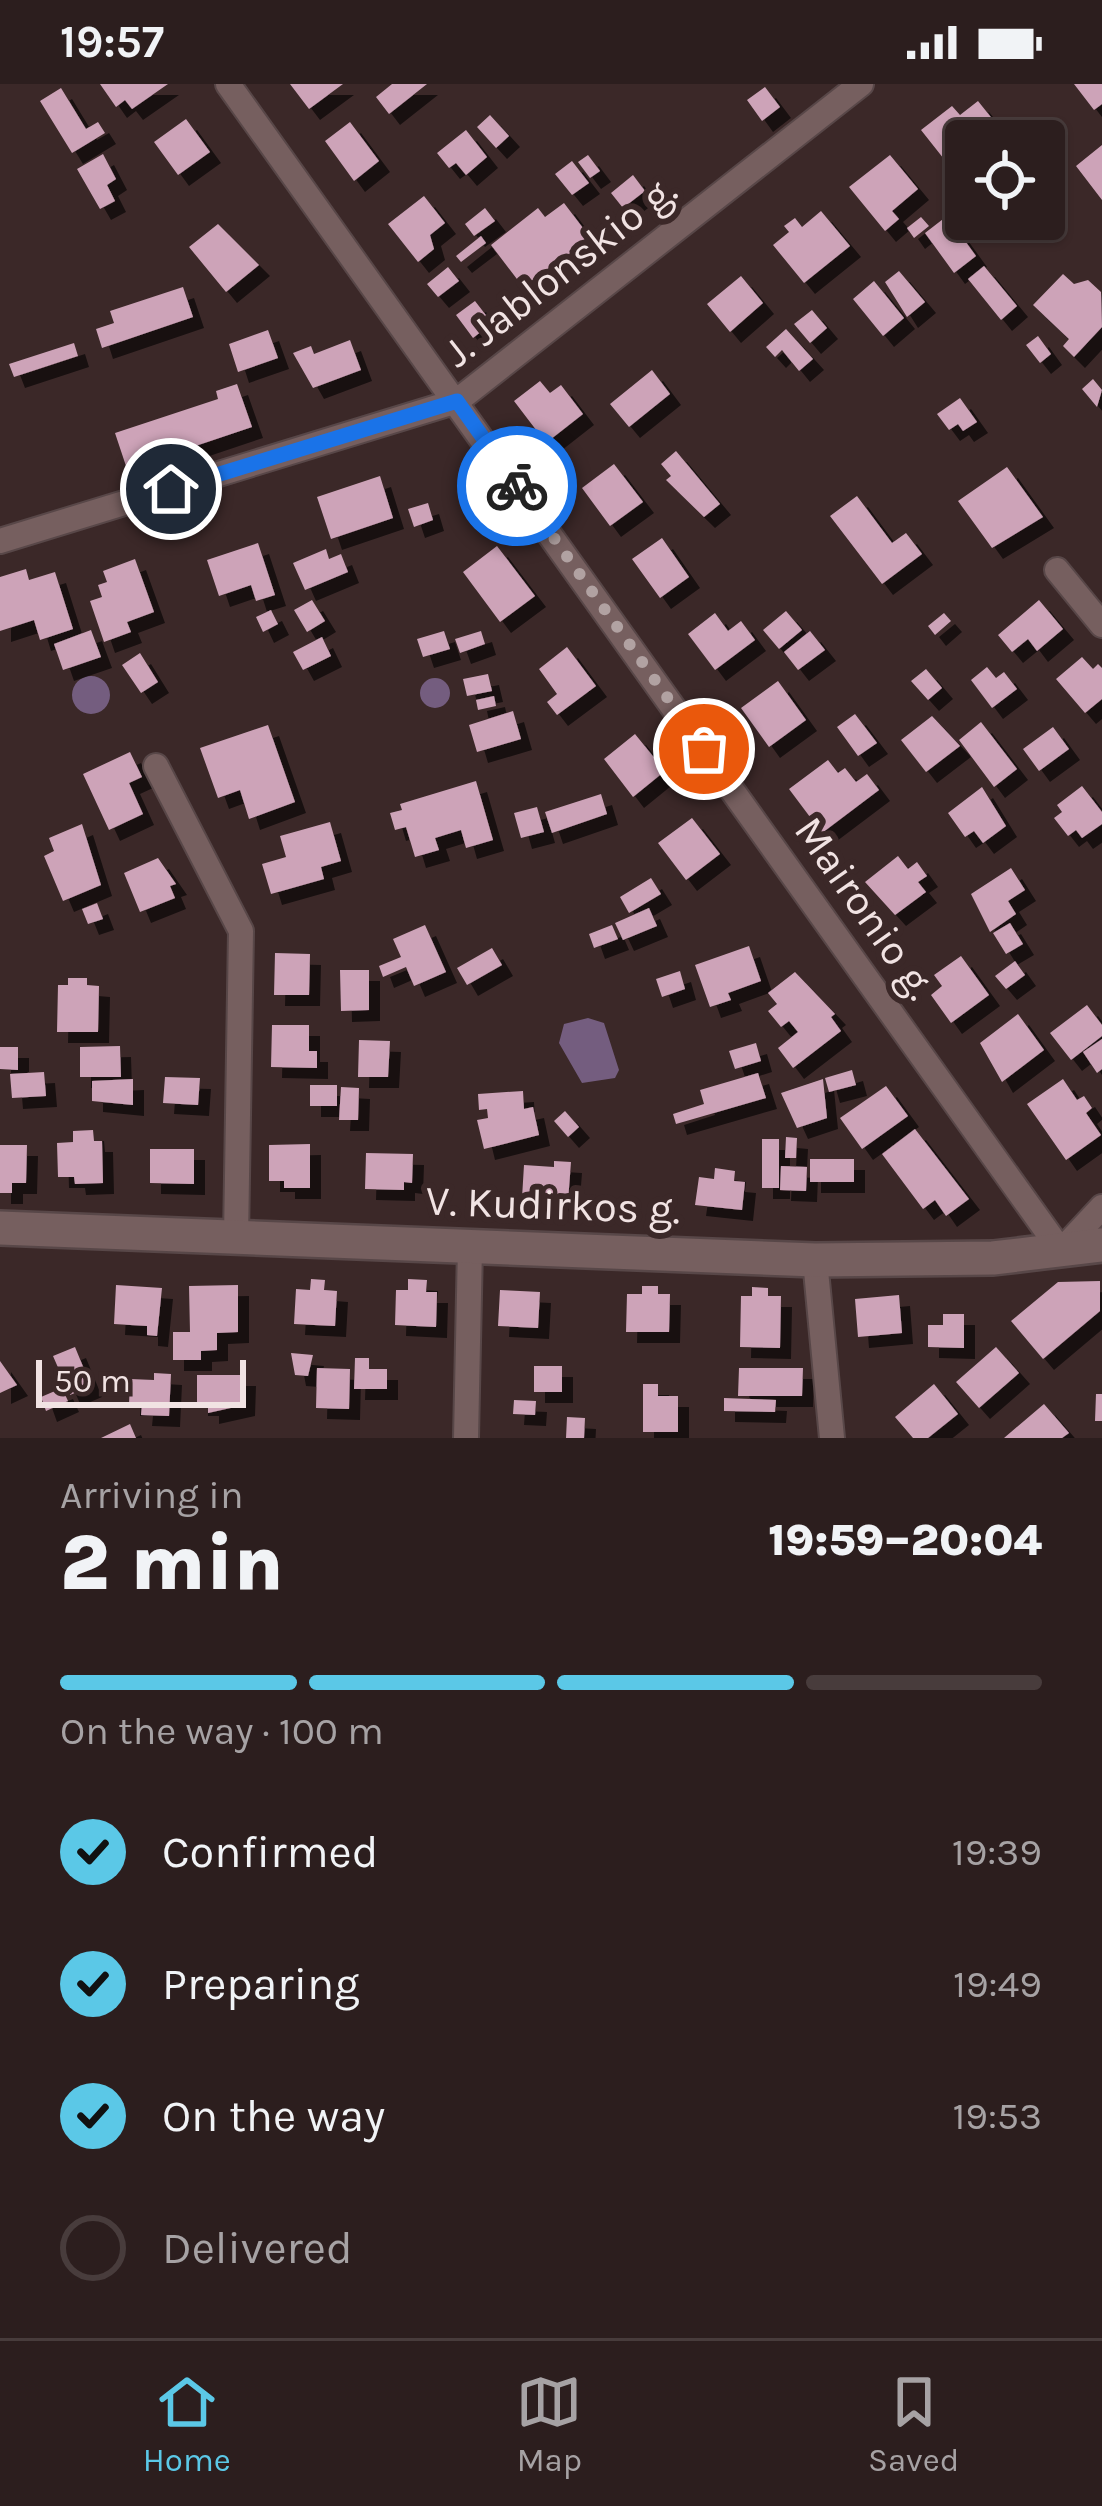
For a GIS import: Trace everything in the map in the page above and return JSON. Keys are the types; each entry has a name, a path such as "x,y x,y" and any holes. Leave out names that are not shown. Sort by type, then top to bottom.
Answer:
{"main road":[{"name":"V. Kudirkos g.","path":"0,1228 815,1260 993,1258 1102,1245"}],"street":[{"name":"Maironio g.","path":"228,84 1061,1251"},
{"name":"J. Jablonskio g.","path":"0,542 457,401 861,84"},
{"path":"1057,570 1102,625"},
{"path":"156,766 241,931 236,1238"},
{"path":"1061,1251 1102,1207"},
{"path":"466,1438 470,1247"},
{"path":"815,1260 832,1438"}],"shaded area":[{"path":"91,676 104,682 110,695 104,708 91,714 78,708 72,695 78,682"},
{"path":"435,678 446,682 450,693 446,704 435,708 424,704 420,693 424,682"},
{"path":"588,1018 604,1023 619,1070 615,1078 582,1083 559,1043 564,1024"}],"building":[{"path":"100,84 168,84 132,109 125,100 116,107"},
{"path":"290,84 343,84 309,109"},
{"path":"392,84 427,84 389,114 376,97"},
{"path":"1074,84 1102,84 1102,104 1094,110"},
{"path":"765,87 780,107 762,121 747,100"},
{"path":"61,88 86,129 98,122 105,133 72,153 40,101"},
{"path":"978,101 993,120 945,120 945,160 921,130 952,106 960,115"},
{"path":"490,115 509,136 496,148 477,127"},
{"path":"186,119 210,152 178,175 154,142"},
{"path":"350,122 379,161 354,181 325,141"},
{"path":"466,130 487,157 466,175 456,163 449,168 437,153"},
{"path":"1102,145 1102,200 1076,166"},
{"path":"103,154 116,179 107,185 115,201 100,209 77,169"},
{"path":"588,155 600,171 590,178 578,162"},
{"path":"890,155 918,189 892,211 899,219 885,231 849,187"},
{"path":"572,161 589,183 572,195 555,174"},
{"path":"633,175 645,191 623,208 611,193"},
{"path":"424,196 445,223 430,235 434,249 418,262 388,224"},
{"path":"564,203 589,236 569,251 574,257 558,270 553,265 523,287 491,245 538,208 545,217"},
{"path":"485,208 495,221 474,236 465,224"},
{"path":"821,211 850,246 804,283 773,245 789,232 784,226 795,218 802,227"},
{"path":"921,217 929,226 914,238 907,228"},
{"path":"945,218 945,240 964,240 976,256 954,273 925,233"},
{"path":"218,224 259,265 226,292 189,247"},
{"path":"481,236 486,243 461,262 456,256"},
{"path":"984,266 1017,306 1001,320 968,279"},
{"path":"448,267 459,281 438,297 427,284"},
{"path":"899,271 925,302 907,317 885,282"},
{"path":"1063,274 1074,284 1088,280 1101,292 1102,327 1074,357 1063,346 1069,339 1033,305"},
{"path":"741,276 763,303 730,332 707,304"},
{"path":"874,281 904,318 883,336 853,299"},
{"path":"183,287 193,317 102,348 96,329 114,323 110,311"},
{"path":"475,301 492,323 473,338 456,315"},
{"path":"812,310 827,328 810,343 794,324"},
{"path":"786,329 813,359 799,371 782,350 775,357 766,347"},
{"path":"268,330 278,358 238,372 229,344"},
{"path":"1038,336 1051,354 1040,363 1026,345"},
{"path":"350,340 361,370 313,388 293,353 311,346 314,354"},
{"path":"74,343 78,356 14,377 9,364"},
{"path":"652,370 670,394 629,427 610,404"},
{"path":"1093,379 1102,390 1097,407 1082,389"},
{"path":"540,381 550,393 561,385 583,414 546,443 514,401"},
{"path":"237,384 252,427 127,469 115,433 218,399 216,391"},
{"path":"960,398 977,422 963,431 958,424 949,430 937,414"},
{"path":"676,451 720,504 704,517 666,480 671,476 661,464"},
{"path":"614,464 643,502 610,526 582,488"},
{"path":"1007,467 1043,517 992,548 958,501"},
{"path":"380,476 393,518 331,539 317,497"},
{"path":"857,496 892,543 906,533 922,554 882,584 830,516"},
{"path":"428,503 433,520 414,527 408,509"},
{"path":"662,538 689,577 660,598 632,559"},
{"path":"258,543 275,595 256,601 251,585 219,596 207,560"},
{"path":"497,546 535,596 500,622 463,572"},
{"path":"326,549 329,559 341,554 348,572 305,590 293,563"},
{"path":"135,559 154,612 127,622 131,632 104,642 90,601 102,597 98,585 107,582 103,571"},
{"path":"26,569 29,580 55,572 73,629 40,640 34,620 0,631 0,577"},
{"path":"312,600 325,621 307,632 294,610"},
{"path":"1039,600 1063,629 1037,651 1028,639 1012,652 998,635"},
{"path":"271,610 278,624 263,632 256,617"},
{"path":"786,611 802,630 779,649 763,630"},
{"path":"715,613 728,631 741,621 755,640 715,670 688,634"},
{"path":"944,613 951,621 935,635 928,626"},
{"path":"91,630 101,657 63,670 54,644"},
{"path":"444,631 450,649 423,657 417,639"},
{"path":"481,631 485,644 460,653 455,639"},
{"path":"810,631 825,650 798,670 784,652"},
{"path":"322,637 331,656 303,670 293,652"},
{"path":"567,647 596,686 557,715 547,702 557,694 539,669"},
{"path":"140,653 158,682 141,693 122,665"},
{"path":"1082,657 1093,669 1098,664 1102,668 1102,699 1085,713 1056,679"},
{"path":"987,667 996,678 1004,672 1017,689 992,708 971,680"},
{"path":"926,669 942,688 928,700 911,681"},
{"path":"488,674 492,691 467,696 463,679"},
{"path":"778,681 806,720 769,747 741,708"},
{"path":"494,696 496,706 478,710 476,700"},
{"path":"513,711 521,739 477,752 469,725"},
{"path":"855,714 877,743 858,756 837,727"},
{"path":"932,716 960,746 926,772 901,740"},
{"path":"981,722 1017,769 994,787 959,740"},
{"path":"268,725 295,802 249,819 240,790 218,798 200,748"},
{"path":"1053,727 1069,749 1039,771 1023,749"},
{"path":"635,734 665,771 633,797 604,759"},
{"path":"130,752 142,777 129,783 143,814 109,830 83,774"},
{"path":"828,760 838,773 845,768 856,782 867,774 879,790 822,833 789,789"},
{"path":"476,781 493,840 466,848 461,830 435,838 439,850 415,857 406,827 395,830 390,813 402,810 400,804"},
{"path":"1082,786 1102,812 1102,824 1082,838 1076,830 1068,836 1054,818 1062,812 1057,805"},
{"path":"982,787 1006,826 983,843 974,831 965,837 948,813"},
{"path":"601,794 607,814 552,833 545,812"},
{"path":"537,807 544,832 521,838 514,813"},
{"path":"692,818 720,854 686,880 658,843"},
{"path":"330,822 341,861 321,867 324,879 271,894 262,864 286,857 280,836"},
{"path":"82,824 101,885 63,901 44,856 54,851 49,838"},
{"path":"898,856 908,869 917,862 927,876 918,882 926,892 895,915 865,882"},
{"path":"158,858 176,884 170,886 175,898 140,912 124,873"},
{"path":"1011,868 1025,890 1008,901 1016,914 990,932 971,894"},
{"path":"651,878 661,894 629,913 620,897"},
{"path":"97,903 103,919 88,924 82,909"},
{"path":"649,908 657,926 623,940 615,923"},
{"path":"1010,923 1023,944 1006,954 993,933"},
{"path":"425,925 446,972 414,986 406,967 383,977 379,966 401,957 393,939"},
{"path":"612,925 618,939 594,948 589,934"},
{"path":"749,946 761,981 728,993 731,1000 710,1007 695,965"},
{"path":"492,948 502,965 467,985 457,968"},
{"path":"275,953 310,954 309,995 274,995"},
{"path":"961,956 989,995 951,1023 931,995 942,986 934,975"},
{"path":"1015,961 1025,975 1006,989 995,976"},
{"path":"340,970 369,970 369,1010 341,1011"},
{"path":"680,971 685,989 662,997 656,979"},
{"path":"795,972 835,1014 831,1017 841,1031 793,1068 778,1048 798,1032 789,1021 781,1027 768,1011 777,1004 768,993"},
{"path":"68,978 87,978 87,985 99,986 98,1032 57,1032 58,985 68,985"},
{"path":"1087,1005 1102,1025 1102,1036 1071,1060 1050,1033"},
{"path":"1018,1014 1044,1050 1002,1082 980,1043"},
{"path":"272,1025 309,1025 309,1051 317,1051 317,1068 271,1067"},
{"path":"1102,1039 1102,1069 1097,1073 1083,1052"},
{"path":"359,1040 390,1041 388,1077 358,1077"},
{"path":"756,1043 761,1061 735,1069 729,1051"},
{"path":"120,1046 121,1077 80,1077 80,1047"},
{"path":"0,1047 18,1047 18,1070 0,1069"},
{"path":"852,1070 856,1085 829,1092 825,1078"},
{"path":"44,1072 46,1096 12,1098 10,1074"},
{"path":"758,1073 766,1098 676,1124 673,1114 704,1104 700,1090"},
{"path":"165,1077 200,1078 198,1105 163,1103"},
{"path":"133,1079 133,1105 92,1101 92,1081"},
{"path":"823,1079 827,1118 797,1128 781,1093"},
{"path":"1063,1079 1077,1100 1084,1096 1092,1108 1086,1113 1101,1135 1066,1160 1027,1104"},
{"path":"310,1085 337,1085 337,1106 310,1106"},
{"path":"886,1086 908,1116 862,1149 840,1118"},
{"path":"341,1087 359,1088 358,1120 339,1120"},
{"path":"523,1091 524,1109 533,1107 539,1135 484,1149 477,1120 488,1118 487,1109 479,1110 478,1094"},
{"path":"565,1111 579,1127 568,1137 554,1121"},
{"path":"915,1129 969,1199 946,1216 935,1200 923,1209 882,1154"},
{"path":"93,1130 94,1141 102,1141 103,1183 75,1184 74,1177 58,1177 57,1143 73,1142 73,1131"},
{"path":"786,1137 797,1138 796,1158 785,1158"},
{"path":"762,1139 779,1139 779,1188 762,1188"},
{"path":"310,1144 310,1188 284,1188 284,1181 269,1181 269,1145"},
{"path":"0,1145 27,1145 26,1183 12,1183 12,1193 0,1193"},
{"path":"150,1149 194,1149 194,1184 150,1183"},
{"path":"366,1153 413,1154 412,1183 404,1182 404,1190 365,1189"},
{"path":"810,1159 854,1159 854,1182 810,1182"},
{"path":"554,1161 571,1162 568,1201 522,1198 524,1165 554,1167"},
{"path":"781,1166 807,1167 806,1191 780,1190"},
{"path":"715,1168 735,1171 734,1181 745,1182 742,1210 695,1205 699,1177 714,1179"},
{"path":"311,1279 325,1280 324,1290 337,1291 335,1326 294,1324 296,1289 310,1290"},
{"path":"408,1279 427,1280 426,1292 437,1292 436,1327 395,1325 396,1290 408,1290"},
{"path":"1100,1281 1100,1311 1043,1359 1011,1321 1058,1282"},
{"path":"116,1285 162,1288 157,1336 147,1335 147,1326 114,1324"},
{"path":"238,1285 238,1332 217,1333 217,1350 201,1351 201,1360 173,1360 173,1332 190,1332 189,1286"},
{"path":"642,1286 658,1286 658,1294 670,1294 669,1332 626,1332 627,1294 642,1294"},
{"path":"752,1287 768,1288 768,1296 781,1296 780,1348 740,1347 741,1296 752,1296"},
{"path":"500,1290 540,1292 538,1328 498,1326"},
{"path":"899,1295 902,1333 858,1337 855,1299"},
{"path":"943,1314 964,1314 964,1348 928,1347 928,1325 943,1325"},
{"path":"75,1347 91,1386 70,1395 53,1356"},
{"path":"996,1347 1019,1373 979,1408 956,1382"},
{"path":"291,1353 313,1355 308,1376 295,1375"},
{"path":"355,1358 369,1358 369,1369 387,1369 387,1389 354,1389"},
{"path":"0,1361 17,1385 0,1393"},
{"path":"534,1366 562,1366 562,1392 534,1392"},
{"path":"317,1368 350,1369 349,1409 316,1408"},
{"path":"739,1368 803,1368 802,1396 738,1396"},
{"path":"154,1373 171,1374 169,1416 141,1415 142,1405 129,1405 130,1379 154,1380"},
{"path":"197,1375 245,1375 244,1405 208,1413 208,1405 197,1405"},
{"path":"643,1384 658,1384 658,1396 678,1396 678,1432 643,1432"},
{"path":"934,1384 958,1414 928,1438 913,1438 895,1417"},
{"path":"62,1388 68,1401 46,1411 41,1397"},
{"path":"1096,1394 1102,1394 1102,1421 1095,1421"},
{"path":"724,1398 776,1400 775,1412 724,1411"},
{"path":"514,1400 536,1401 535,1415 513,1414"},
{"path":"1044,1404 1069,1433 1062,1438 1004,1438"},
{"path":"567,1417 585,1418 584,1438 566,1438"},
{"path":"130,1424 136,1438 101,1438"}],"way so far":[{"path":"517,486 704,749"}],"route":[{"path":"171,489 457,401 517,486"}]}
